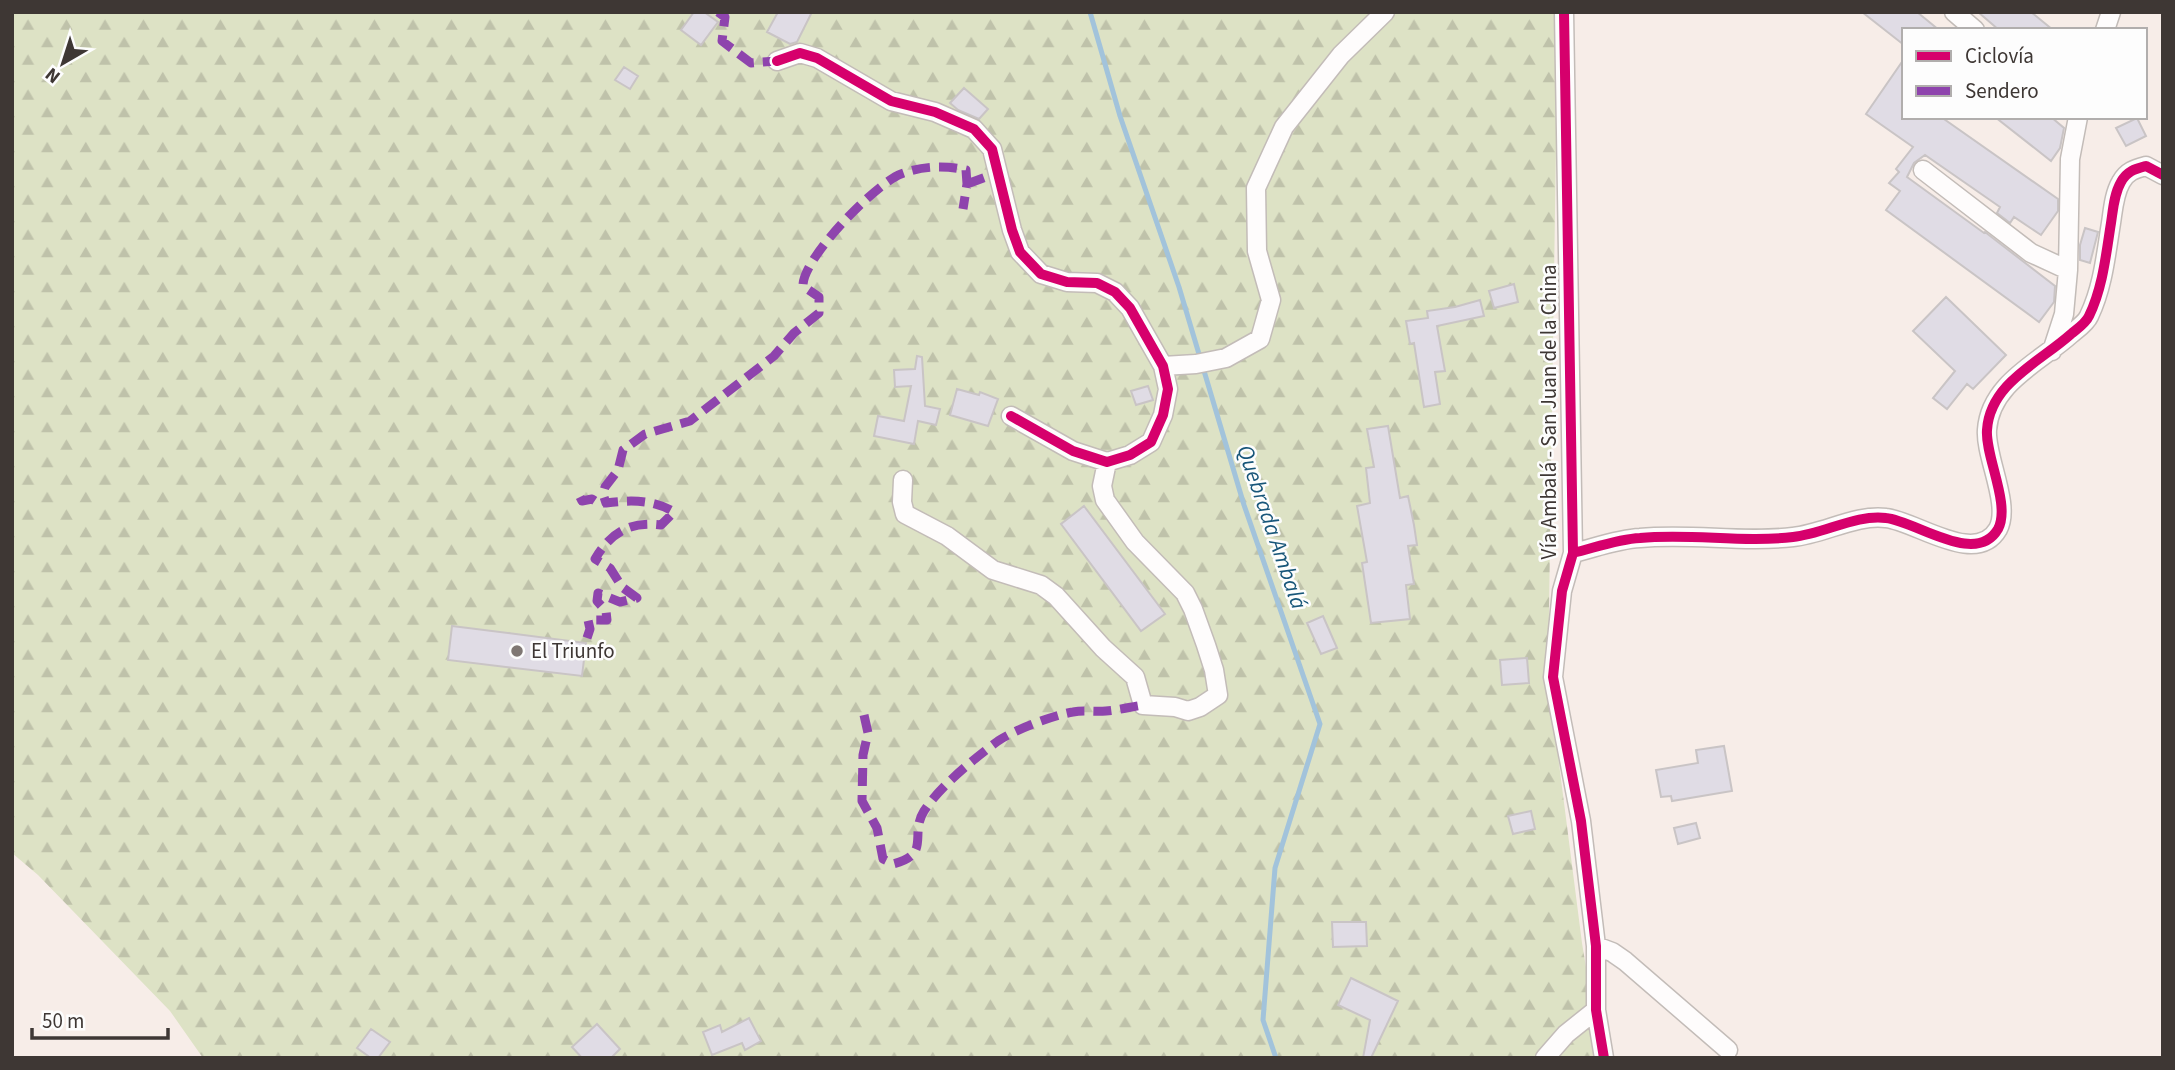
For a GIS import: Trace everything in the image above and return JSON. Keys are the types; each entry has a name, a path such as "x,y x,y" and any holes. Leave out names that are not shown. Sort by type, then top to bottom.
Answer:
{"street":[{"path":"1163,366 1196,364 1226,358 1260,339 1271,300 1257,251 1256,188 1284,127 1341,55 1385,12"},
{"name":"Vía Ambalá - San Juan de la China","path":"1564,12 1573,553 1562,592 1553,677 1581,821 1596,946 1596,1010 1604,1058"},
{"path":"1954,12 1973,28"},
{"path":"776,61 800,53 817,58 891,101 934,112 974,129 992,149 1020,252 1041,274 1067,282 1097,283 1115,292 1130,308 1163,366 1168,389 1163,415 1151,442 1130,455 1108,462 1073,451 1011,416"},
{"path":"2052,351 2064,314 2068,270 2070,159 2078,119"},
{"path":"1573,553 1638,538 1791,538 1821,533 1856,520 1886,518 1920,528 1958,544 1983,542 1998,528 2001,504 1986,431 1995,399 2019,373 2052,351 2088,319 2099,291 2115,200 2121,182 2132,169 2147,166 2163,175"},
{"path":"1923,170 2031,253 2068,270"},
{"path":"903,480 902,502 905,514 947,536 993,570 1041,585 1056,596 1103,648 1135,677 1143,705 1175,707 1188,711 1200,707 1218,695 1214,670 1193,609 1185,593 1135,542 1105,500 1102,486 1108,462"},
{"path":"1596,946 1625,961 1728,1051"},
{"path":"1545,1058 1566,1034 1596,1010"}],"green space":[{"path":"12,12 1558,12 1548,678 1582,943 1601,1058 203,1058 170,1011 38,875 12,853"}],"building":[{"path":"694,12 704,12 718,22 701,45 681,30"},
{"path":"778,12 812,12 797,42 790,44 767,32"},
{"path":"1862,12 1917,12 1937,28 1902,28 1902,43"},
{"path":"1978,12 2031,12 2051,28 1997,28"},
{"path":"1902,62 1902,119 1944,119 2058,199 2058,211 2041,235 2014,217 2010,223 1997,213 2000,207 1925,155 1914,163 1907,177 2055,286 2054,302 2039,322 1886,210 1900,191 1889,183 1899,172 1896,169 1913,147 1866,114"},
{"path":"624,67 638,76 630,89 615,80"},
{"path":"964,88 988,109 979,119 958,110 950,103"},
{"path":"1998,119 2053,119 2064,128 2060,148 2051,161"},
{"path":"2138,119 2146,136 2126,146 2116,128"},
{"path":"2085,228 2098,232 2090,263 2080,260 2080,245"},
{"path":"1514,284 1518,302 1494,308 1489,291"},
{"path":"1946,297 2006,355 1973,389 1967,384 1947,409 1933,398 1955,371 1913,331"},
{"path":"1480,300 1484,316 1437,326 1445,371 1435,372 1440,404 1424,407 1414,343 1410,344 1406,321 1428,318 1427,311"},
{"path":"917,356 922,357 925,406 940,409 936,425 918,421 914,444 874,436 878,416 904,421 911,386 895,387 894,370 915,369"},
{"path":"1148,386 1153,400 1136,405 1131,391"},
{"path":"957,389 979,395 980,392 998,399 988,426 950,415"},
{"path":"1388,426 1400,498 1408,496 1414,525 1417,545 1408,546 1414,584 1406,585 1410,619 1371,623 1362,563 1367,562 1357,506 1370,503 1366,468 1374,467 1367,429"},
{"path":"1084,506 1165,614 1141,631 1061,524"},
{"path":"1323,616 1337,648 1321,654 1307,623"},
{"name":"El Triunfo","path":"452,626 586,643 582,676 448,660"},
{"path":"1527,658 1529,683 1502,685 1500,660"},
{"path":"1724,746 1732,791 1672,801 1671,796 1661,797 1656,770 1698,763 1696,750"},
{"path":"1531,811 1535,829 1513,834 1508,816"},
{"path":"1696,823 1700,838 1678,844 1674,828"},
{"path":"1332,922 1366,922 1367,946 1333,947"},
{"path":"1351,978 1398,1001 1371,1058 1363,1058 1370,1020 1338,1005"},
{"path":"749,1018 761,1041 745,1050 742,1043 712,1055 703,1032 720,1025 722,1032"},
{"path":"597,1024 620,1049 611,1058 582,1058 572,1047"},
{"path":"371,1029 390,1042 378,1058 371,1058 357,1048"}],"waterway":[{"name":"Quebrada Ambalá","path":"1090,12 1120,116 1179,287 1244,505 1320,724 1275,868 1263,1020 1276,1058"}],"marked path":[{"path":"718,12 725,17 722,41 751,63 777,61"},
{"path":"587,638 590,629 588,620 607,620 606,611 597,601 598,593 620,602 637,598 622,587 610,568 595,559 601,550 623,530 640,525 661,525 674,512 641,502 606,503 603,494 605,487 618,470 623,450 645,434 690,421 774,356 794,333 819,313 819,297 803,286 806,274 814,259 842,224 889,181 909,171 925,168 950,167 966,170 963,209"},
{"path":"967,184 997,173"},
{"path":"580,497 582,501 592,499 598,503 606,503"},
{"path":"864,715 868,733 863,755 862,801 877,828 883,859 893,864 905,860 916,849 920,820 939,792 998,741 1024,728 1065,714 1111,711 1143,705"}],"cycle path":[{"path":"1564,12 1573,553 1562,591 1553,677 1581,821 1596,946 1596,1010 1604,1058"},
{"path":"777,61 800,53 817,58 891,101 935,112 974,129 992,149 1020,252 1041,274 1067,282 1097,283 1115,292 1130,308 1163,366 1168,389 1163,415 1151,442 1130,455 1107,462 1073,451 1011,416"},
{"path":"1573,553 1640,538 1793,537 1852,521 1875,518 1899,521 1961,543 1975,544 1988,540 1998,529 2001,519 2000,494 1987,441 1990,414 1997,399 2018,375 2088,319 2101,282 2114,202 2123,178 2146,166 2163,175"}],"place":[{"name":"El Triunfo","path":"517,651"}]}
